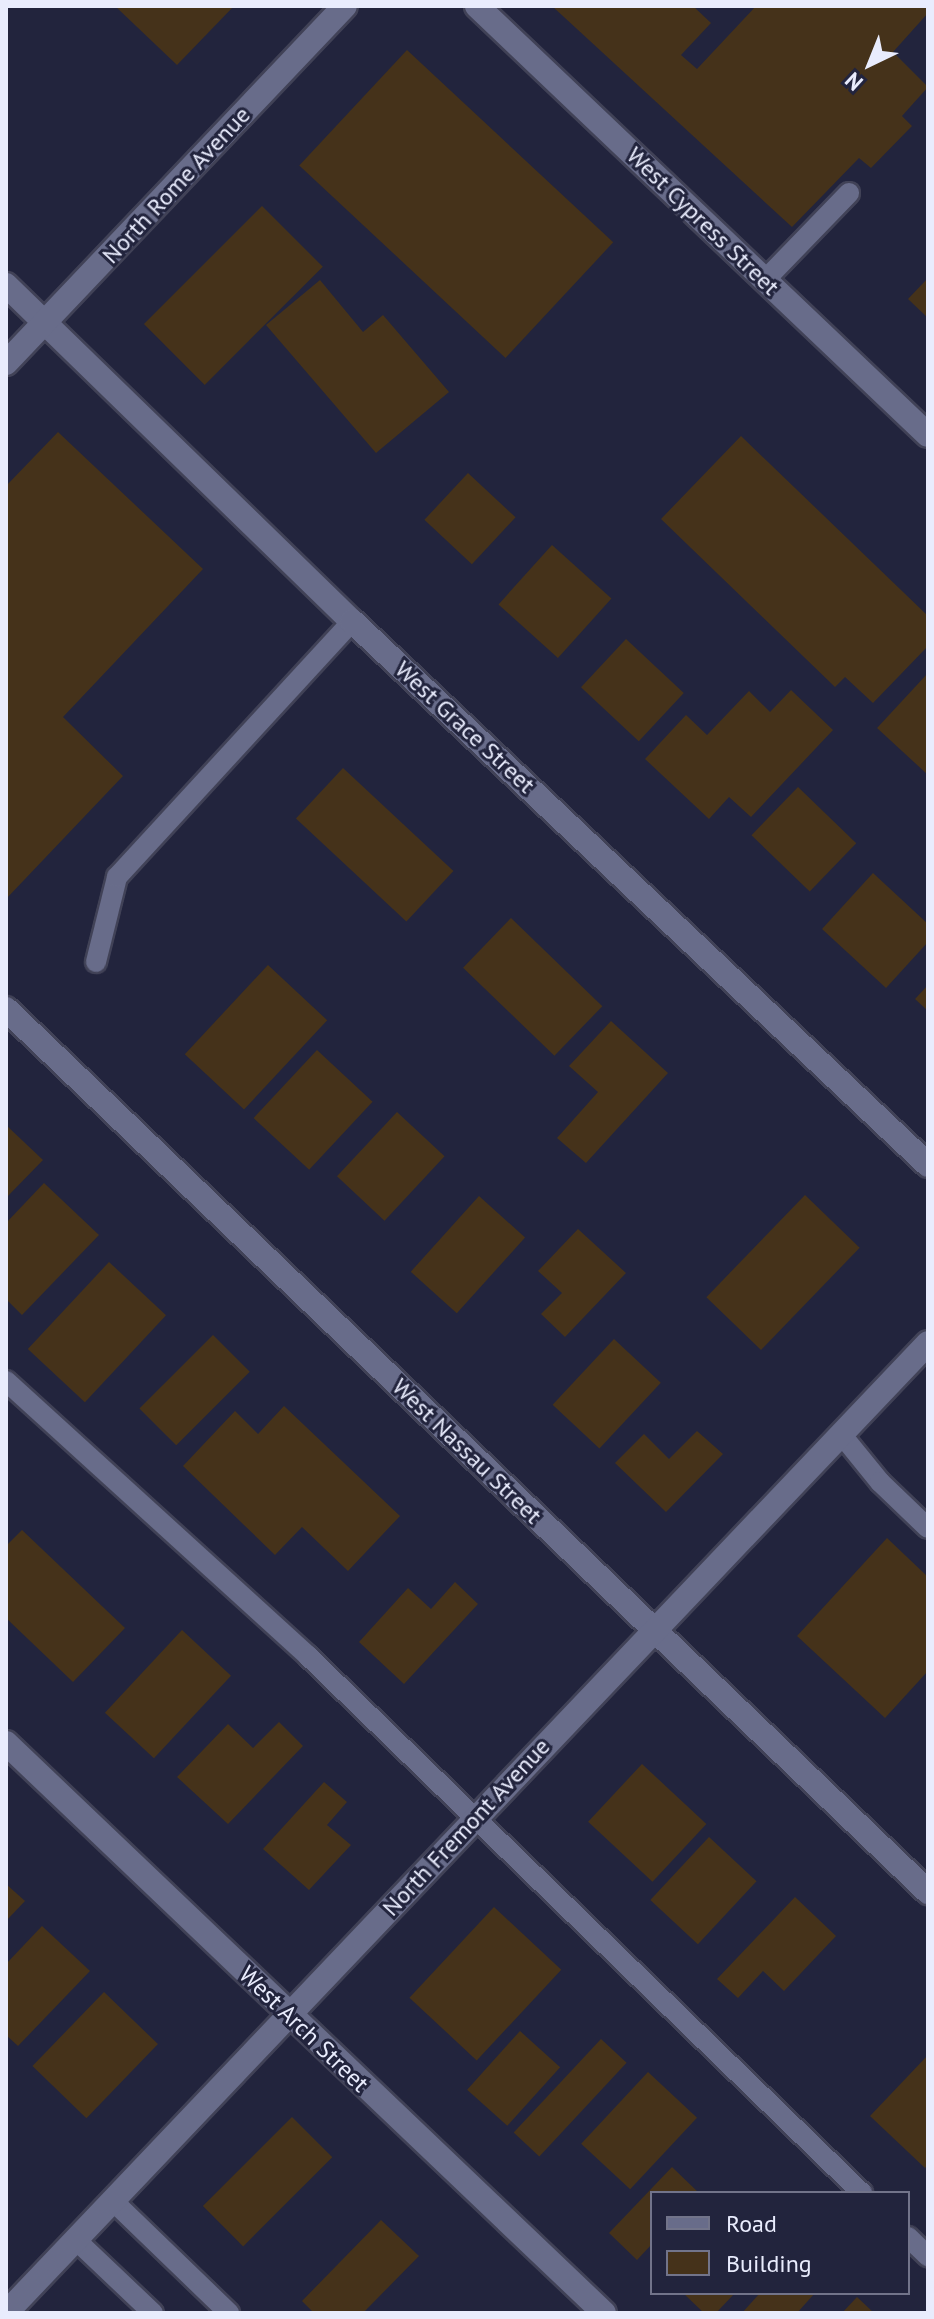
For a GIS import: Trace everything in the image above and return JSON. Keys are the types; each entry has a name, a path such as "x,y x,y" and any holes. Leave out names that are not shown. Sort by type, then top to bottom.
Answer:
{"street":[{"name":"North Rome Avenue","path":"6,363 345,6"},
{"name":"West Cypress Street","path":"477,6 928,435"},
{"name":"West Grace Street","path":"6,285 352,621 928,1165"},
{"name":"West Nassau Street","path":"6,1009 928,1892"},
{"name":"North Fremont Avenue","path":"6,2313 473,1818 928,1343"},
{"name":"West Arch Street","path":"6,1743 604,2313"}],"lane":[{"path":"765,280 849,193"},
{"path":"96,962 117,877 352,621"},
{"path":"6,1381 308,1656 860,2191"},
{"path":"841,1434 880,1482 928,1528"},
{"path":"112,2200 229,2313"},
{"path":"910,2239 928,2256"},
{"path":"76,2240 153,2313"}],"building":[{"path":"115,6 234,6 177,65"},
{"path":"552,6 693,6 711,23 681,55 697,69 756,6 928,6 928,13 893,52 928,87 902,116 912,126 871,168 859,158 792,227"},
{"path":"407,50 613,242 505,358 299,166"},
{"path":"262,206 323,267 205,385 144,324"},
{"path":"928,278 928,318 908,299"},
{"path":"320,280 363,332 383,315 449,392 376,453 266,325"},
{"path":"58,432 203,569 63,717 123,776 6,899 6,486"},
{"path":"741,436 928,616 928,646 873,703 845,677 835,687 661,519"},
{"path":"468,473 516,517 472,564 424,520"},
{"path":"552,545 611,599 558,658 498,604"},
{"path":"626,639 684,693 639,741 581,687"},
{"path":"928,673 928,775 877,728"},
{"path":"791,690 833,730 751,817 729,797 709,819 645,759 686,715 707,735 749,691 770,712"},
{"path":"343,768 453,871 406,921 296,818"},
{"path":"798,787 856,843 810,891 751,835"},
{"path":"873,873 928,924 928,942 886,988 822,929"},
{"path":"511,918 602,1006 554,1056 463,968"},
{"path":"268,965 327,1020 244,1109 185,1054"},
{"path":"928,985 928,1011 915,999"},
{"path":"611,1021 668,1073 586,1163 557,1138 598,1092 569,1066"},
{"path":"317,1050 373,1102 309,1170 254,1118"},
{"path":"397,1112 445,1156 385,1221 337,1176"},
{"path":"6,1125 43,1160 6,1198"},
{"path":"44,1183 99,1235 22,1315 6,1299 6,1223"},
{"path":"805,1195 860,1248 761,1350 706,1297"},
{"path":"479,1196 525,1237 457,1313 411,1272"},
{"path":"578,1229 626,1273 565,1337 541,1314 562,1293 538,1271"},
{"path":"109,1262 166,1315 85,1402 28,1349"},
{"path":"213,1335 250,1372 176,1445 139,1409"},
{"path":"614,1339 661,1383 599,1448 553,1405"},
{"path":"284,1406 400,1516 348,1571 302,1527 275,1555 183,1466 235,1411 258,1434"},
{"path":"697,1431 723,1454 666,1512 615,1463 644,1434 669,1459"},
{"path":"22,1530 125,1628 73,1682 6,1618 6,1546"},
{"path":"887,1538 928,1577 928,1671 885,1718 797,1636"},
{"path":"455,1582 478,1604 404,1684 359,1642 408,1588 431,1609"},
{"path":"182,1630 231,1676 154,1758 105,1713"},
{"path":"279,1722 303,1746 228,1824 177,1777 228,1724 253,1748"},
{"path":"642,1764 706,1824 652,1882 588,1822"},
{"path":"324,1782 347,1802 327,1825 351,1845 309,1890 263,1849"},
{"path":"709,1837 757,1881 698,1944 650,1900"},
{"path":"6,1884 25,1901 6,1921"},
{"path":"795,1897 836,1936 784,1991 763,1971 738,1998 717,1979"},
{"path":"494,1907 561,1970 477,2060 409,1998"},
{"path":"42,1926 90,1971 18,2046 6,2035 6,1964"},
{"path":"104,1992 158,2044 86,2118 32,2066"},
{"path":"520,2031 560,2067 507,2126 467,2090"},
{"path":"601,2039 627,2063 539,2156 514,2133"},
{"path":"928,2055 928,2165 925,2168 870,2116"},
{"path":"648,2072 697,2118 630,2189 581,2144"},
{"path":"292,2117 332,2157 243,2246 203,2206"},
{"path":"672,2167 697,2191 650,2191 650,2246 637,2260 609,2233"},
{"path":"381,2220 419,2256 363,2313 314,2313 302,2301"},
{"path":"685,2295 733,2295 716,2313 704,2313"},
{"path":"758,2295 813,2295 797,2313 742,2313"},
{"path":"857,2297 874,2313 842,2313"}]}
